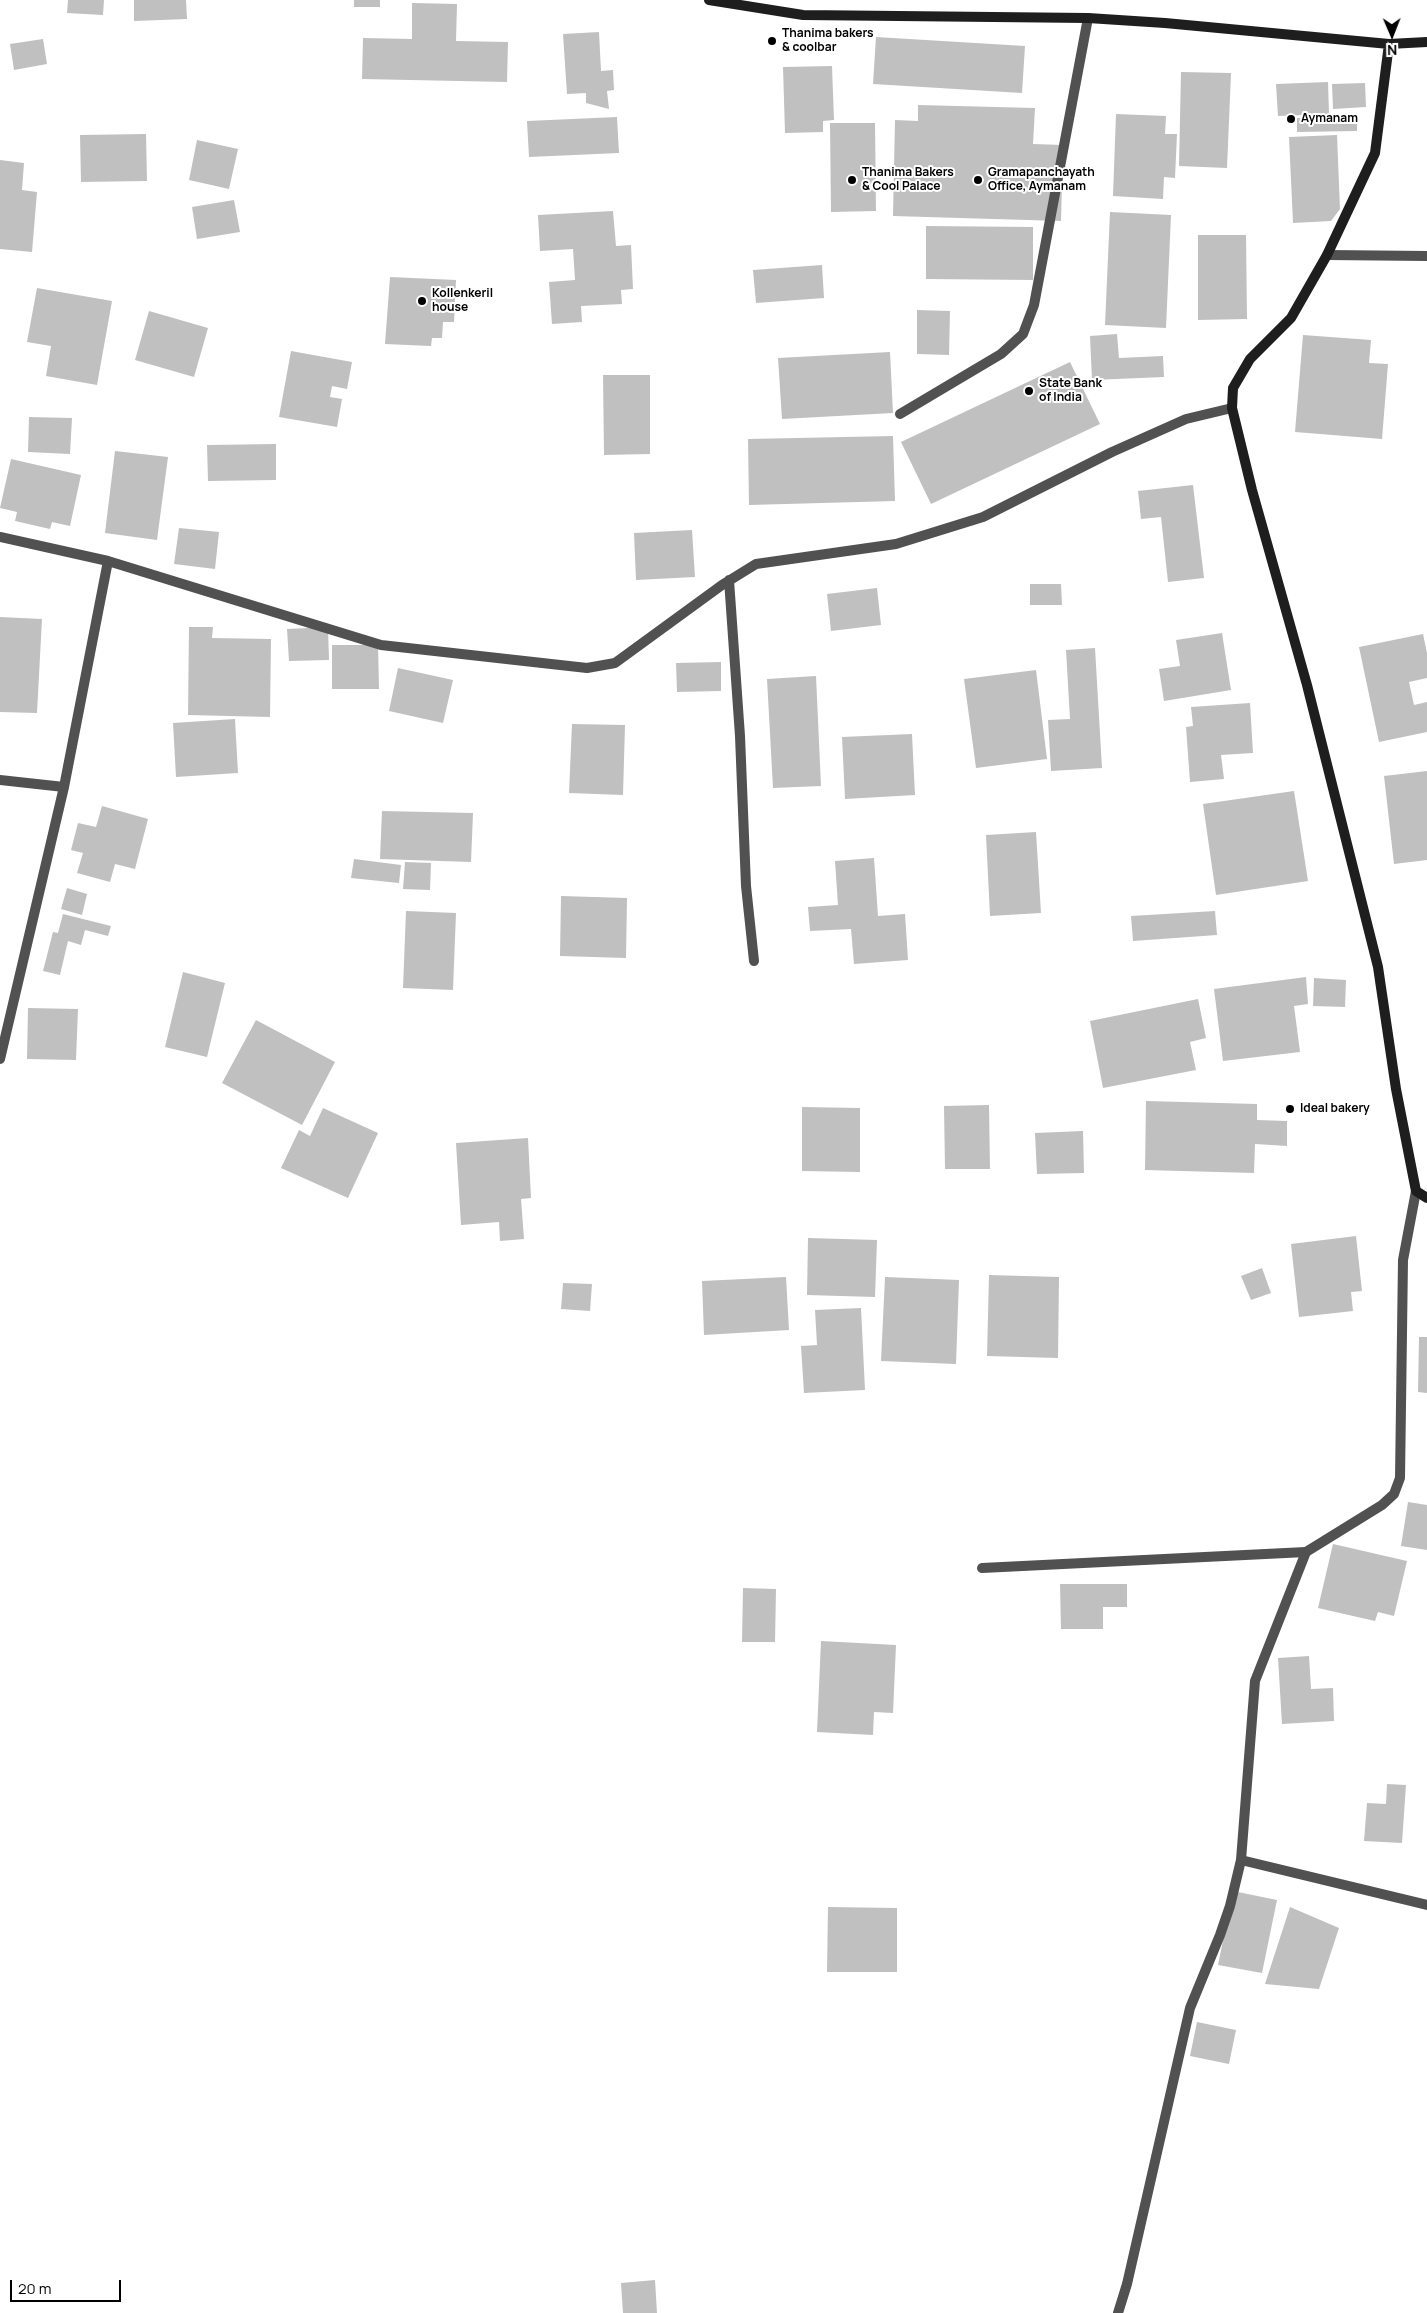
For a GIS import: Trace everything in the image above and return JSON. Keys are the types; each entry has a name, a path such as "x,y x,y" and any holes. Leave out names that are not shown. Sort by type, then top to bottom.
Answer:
{"main road":[{"path":"708,0 804,15 1088,18 1165,22 1388,44 1427,42"},
{"path":"1388,44 1375,153 1327,255 1291,318 1250,359 1232,388 1232,408 1252,490 1306,685 1378,967 1396,1088 1416,1191 1427,1198"}],"street":[{"path":"900,414 1001,354 1023,334 1034,305 1088,18"},
{"path":"1327,255 1427,256"},
{"path":"0,537 108,561 381,646 587,668 615,663 729,580 756,564 896,544 983,517 1112,452 1186,419 1232,408"},
{"path":"0,1059 64,787 108,561"},
{"path":"729,580 740,736 746,886 754,961"},
{"path":"0,780 64,787"},
{"path":"982,1568 1306,1552 1382,1505 1394,1494 1400,1478 1403,1260 1416,1191"},
{"path":"1118,2313 1127,2284 1190,2008 1220,1935 1241,1860 1255,1681 1306,1552"},
{"path":"1241,1860 1427,1905"}],"building":[{"path":"68,0 104,0 103,15 67,13"},
{"path":"134,0 186,0 187,19 134,21"},
{"path":"354,0 380,0 380,7 354,7"},
{"path":"412,3 457,4 456,41 508,42 507,82 362,79 363,38 412,39"},
{"path":"599,32 601,71 613,70 614,90 607,91 609,109 586,103 586,93 567,94 563,34"},
{"path":"876,37 1025,46 1022,93 873,84"},
{"path":"43,39 47,64 14,70 10,44"},
{"path":"832,66 834,120 823,121 823,132 785,133 783,67"},
{"path":"1181,72 1231,73 1227,168 1179,166"},
{"path":"1328,82 1329,114 1278,116 1276,84"},
{"path":"1365,83 1366,107 1333,109 1332,84"},
{"name":"Gramapanchayath Office, Aymanam","path":"918,105 1035,108 1033,144 1063,145 1061,221 893,216 895,120 918,121"},
{"path":"1116,114 1166,116 1165,134 1177,134 1175,178 1164,177 1163,199 1113,196"},
{"path":"617,117 619,153 529,157 527,121"},
{"path":"1357,117 1357,131 1297,132 1297,118"},
{"path":"830,123 875,123 876,211 831,212"},
{"path":"146,134 147,181 81,182 80,135"},
{"path":"1337,135 1340,209 1331,221 1293,223 1289,137"},
{"path":"197,140 238,149 229,189 189,180"},
{"path":"0,160 24,163 22,190 37,192 32,252 0,249"},
{"path":"234,200 240,232 197,239 192,207"},
{"path":"613,211 616,246 631,245 633,289 621,290 622,304 581,306 582,322 552,324 549,282 575,280 573,249 540,251 538,215"},
{"path":"1110,212 1171,215 1166,328 1105,325"},
{"path":"926,226 1033,227 1033,280 926,279"},
{"path":"1198,235 1246,235 1247,319 1198,320"},
{"path":"822,265 824,298 756,303 753,270"},
{"name":"Kollenkeril house","path":"390,277 456,280 454,322 443,322 442,338 432,338 431,346 385,344"},
{"path":"37,288 112,301 97,385 46,376 51,346 27,342"},
{"path":"917,310 950,311 949,355 917,354"},
{"path":"149,311 208,328 194,377 135,360"},
{"path":"1117,334 1119,358 1163,356 1164,377 1092,380 1090,336"},
{"path":"1303,335 1371,340 1369,363 1388,364 1382,439 1295,432"},
{"path":"291,351 352,362 347,389 332,386 330,397 342,399 337,427 279,417"},
{"path":"890,352 893,413 782,419 778,358"},
{"path":"1070,362 1100,424 931,504 901,442"},
{"path":"603,375 650,375 650,454 604,455"},
{"path":"29,417 72,418 70,454 28,452"},
{"path":"893,436 895,501 749,505 748,439"},
{"path":"276,444 276,480 208,481 207,445"},
{"path":"115,451 168,457 157,540 105,533"},
{"path":"11,459 81,475 70,526 52,522 50,529 15,521 17,512 0,508"},
{"path":"1193,485 1204,578 1168,582 1161,517 1141,519 1138,491"},
{"path":"179,528 219,532 215,569 174,564"},
{"path":"692,530 695,577 636,580 634,533"},
{"path":"1030,584 1061,584 1062,605 1030,605"},
{"path":"877,588 881,625 831,631 827,594"},
{"path":"0,617 42,619 37,713 0,712"},
{"path":"189,627 213,627 212,638 271,639 270,717 188,715"},
{"path":"328,627 329,660 289,661 287,629"},
{"path":"1222,633 1231,690 1164,701 1159,669 1180,666 1176,640"},
{"path":"1423,634 1427,653 1427,678 1409,682 1414,705 1427,702 1427,732 1379,742 1359,647"},
{"path":"332,645 378,645 379,689 332,689"},
{"path":"1095,648 1102,768 1051,771 1048,720 1070,719 1066,650"},
{"path":"721,662 721,691 677,692 676,663"},
{"path":"398,668 453,680 443,723 389,711"},
{"path":"1036,670 1047,759 976,768 964,679"},
{"path":"816,676 821,786 773,788 767,679"},
{"path":"1250,703 1253,753 1221,755 1224,779 1190,782 1186,727 1193,726 1191,707"},
{"path":"235,719 238,773 176,777 173,723"},
{"path":"572,724 625,725 623,795 569,793"},
{"path":"912,734 915,795 845,799 842,737"},
{"path":"1427,771 1427,860 1394,864 1384,776"},
{"path":"1294,791 1308,881 1216,895 1203,804"},
{"path":"102,806 148,819 135,869 115,864 110,882 77,873 83,853 71,850 78,823 96,827"},
{"path":"382,811 473,813 471,862 380,859"},
{"path":"1036,832 1041,913 990,916 986,835"},
{"path":"874,858 878,916 905,914 908,960 854,964 851,929 810,931 808,907 838,905 835,861"},
{"path":"354,859 401,865 399,883 351,878"},
{"path":"405,862 431,863 430,890 403,889"},
{"path":"67,888 87,894 82,915 61,909"},
{"path":"561,896 627,898 626,958 560,956"},
{"path":"406,911 456,913 453,990 403,988"},
{"path":"1215,911 1217,935 1133,941 1131,916"},
{"path":"63,914 111,926 108,936 85,930 81,945 68,941 60,975 43,971 53,932 58,933"},
{"path":"183,972 225,983 207,1057 165,1047"},
{"path":"1306,977 1308,1004 1294,1006 1300,1052 1223,1061 1214,989"},
{"path":"1314,978 1346,980 1345,1007 1313,1006"},
{"path":"1198,999 1206,1038 1190,1042 1196,1070 1103,1088 1090,1021"},
{"path":"28,1008 78,1009 76,1060 27,1059"},
{"path":"256,1020 335,1062 302,1125 222,1083"},
{"path":"1146,1101 1257,1104 1257,1120 1287,1121 1287,1146 1255,1144 1254,1173 1145,1170"},
{"path":"989,1105 990,1169 945,1169 944,1106"},
{"path":"802,1107 860,1108 860,1172 802,1171"},
{"path":"323,1108 378,1133 348,1198 281,1168 299,1130 310,1136"},
{"path":"1083,1131 1084,1173 1037,1174 1035,1133"},
{"path":"528,1138 531,1198 521,1199 524,1239 500,1241 499,1222 461,1225 456,1143"},
{"path":"1356,1236 1362,1291 1351,1292 1353,1311 1299,1317 1291,1244"},
{"path":"808,1238 877,1240 875,1297 807,1295"},
{"path":"1262,1268 1271,1293 1251,1300 1241,1276"},
{"path":"989,1275 1059,1277 1058,1358 987,1356"},
{"path":"786,1277 789,1330 704,1335 702,1281"},
{"path":"885,1277 959,1280 956,1364 881,1361"},
{"path":"563,1283 592,1284 590,1311 561,1309"},
{"path":"861,1308 865,1390 804,1393 801,1346 817,1345 815,1310"},
{"path":"1419,1337 1427,1337 1427,1393 1418,1392"},
{"path":"1408,1502 1427,1505 1427,1550 1401,1546"},
{"path":"1333,1544 1407,1561 1394,1616 1378,1612 1375,1621 1318,1608"},
{"path":"1060,1584 1127,1584 1127,1607 1103,1607 1103,1629 1061,1629"},
{"path":"743,1588 776,1589 775,1642 742,1642"},
{"path":"821,1641 896,1645 893,1713 874,1712 873,1735 817,1732"},
{"path":"1309,1656 1311,1689 1333,1688 1334,1721 1282,1724 1278,1658"},
{"path":"1387,1784 1406,1785 1402,1843 1364,1841 1367,1803 1386,1804"},
{"path":"1233,1891 1277,1900 1262,1973 1218,1965"},
{"path":"828,1907 897,1908 897,1972 827,1972"},
{"path":"1290,1907 1339,1928 1319,1989 1265,1984"},
{"path":"1197,2022 1236,2030 1229,2064 1190,2056"},
{"path":"655,2280 657,2313 623,2313 621,2283"}],"place":[{"name":"Thanima bakers & coolbar","path":"772,41"},
{"name":"Aymanam","path":"1291,119"},
{"name":"Thanima Bakers & Cool Palace","path":"852,180"},
{"name":"Gramapanchayath Office, Aymanam","path":"978,180"},
{"name":"Kollenkeril house","path":"422,301"},
{"name":"State Bank of India","path":"1029,391"},
{"name":"Ideal bakery","path":"1290,1109"}]}
